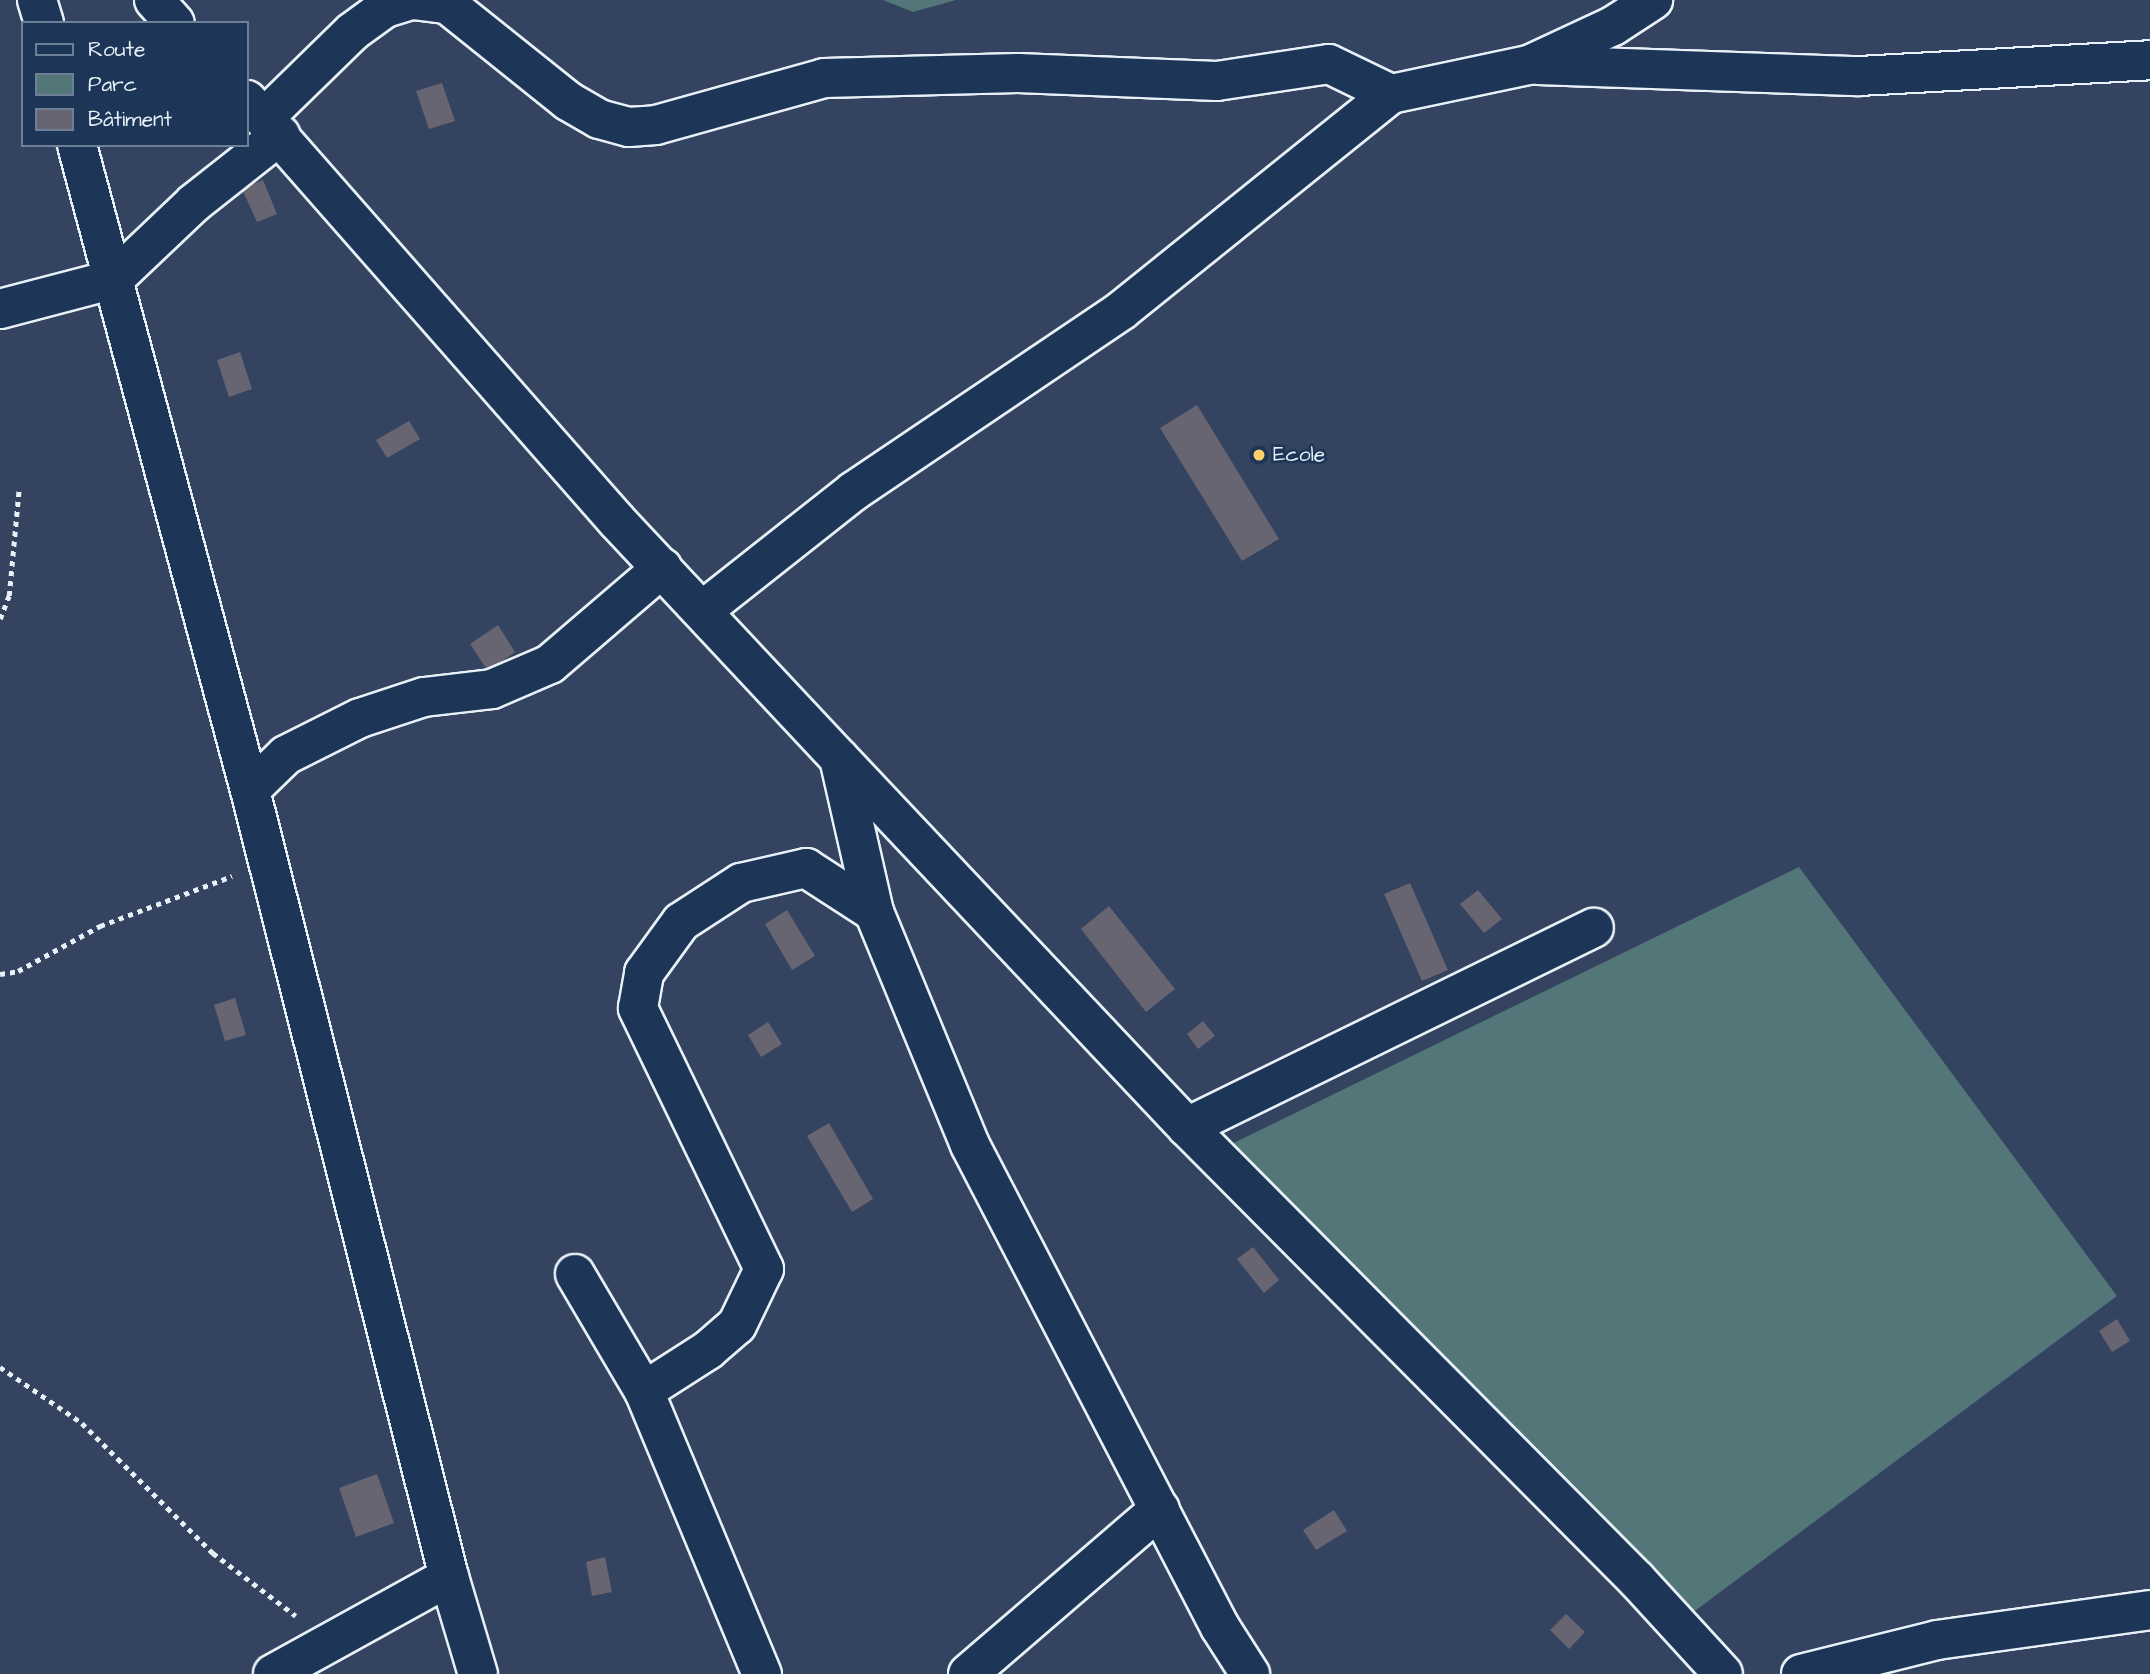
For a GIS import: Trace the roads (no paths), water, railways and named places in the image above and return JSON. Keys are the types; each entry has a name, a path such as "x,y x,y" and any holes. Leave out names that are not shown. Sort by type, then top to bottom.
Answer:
{"street":[{"path":"37,0 43,21"},
{"path":"154,0 173,21"},
{"path":"248,136 263,118 352,32 385,8 412,0 447,4 568,101 599,119 629,127 656,125 824,78 1018,73 1217,81 1329,64 1391,94"},
{"path":"702,611 854,491 1122,310 1391,94 1528,65 1613,26 1653,0"},
{"path":"1528,65 1859,75 2150,60"},
{"path":"263,118 662,568 839,758 1187,1127 1637,1580 1723,1674"},
{"path":"79,147 269,863 449,1577 478,1674"},
{"path":"0,309 114,279 194,203 239,147"},
{"path":"250,790 286,755 360,718 424,697 492,688 550,664 662,568"},
{"path":"839,758 874,912 970,1145 1160,1509 1250,1674"},
{"path":"644,1391 708,1350 737,1325 764,1269 638,1008 644,973 681,922 741,883 806,868 874,912"},
{"path":"1187,1127 1594,928"},
{"path":"575,1274 644,1391 762,1674"},
{"path":"968,1674 1160,1509"},
{"path":"273,1674 333,1644 449,1577"},
{"path":"1801,1674 1937,1640 2150,1610"}],"place":[{"name":"Ecole","path":"1259,455"}]}
